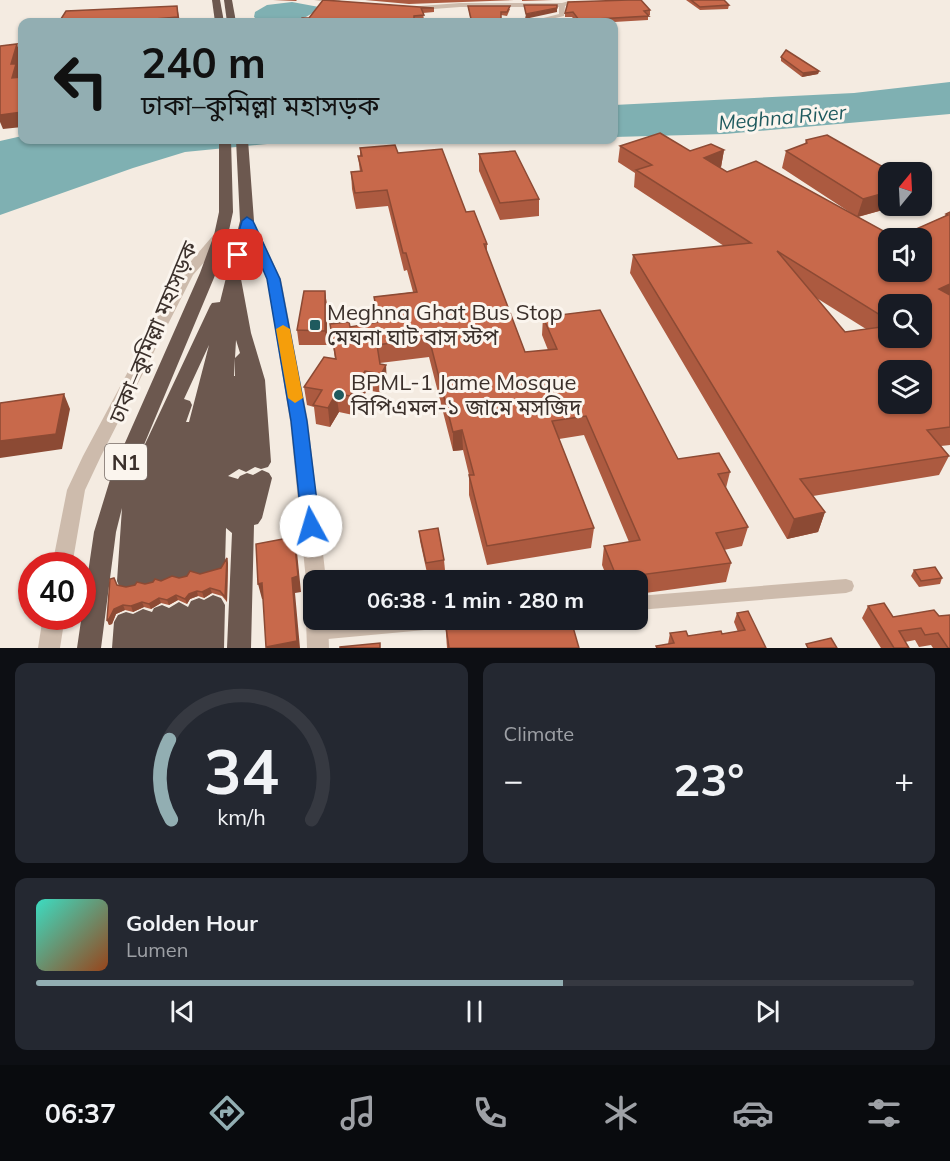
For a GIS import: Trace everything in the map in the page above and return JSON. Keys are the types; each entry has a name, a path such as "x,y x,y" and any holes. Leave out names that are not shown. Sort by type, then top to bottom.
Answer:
{"highway":[{"path":"216,0 219,18"},
{"path":"228,0 231,18"},
{"name":"ঢাকা–কুমিল্লা মহাসড়ক","path":"89,648 105,532 123,470 205,281 220,235 226,212 225,144"},
{"name":"ঢাকা–কুমিল্লা মহাসড়ক","path":"208,567 204,479 234,272 247,214 242,144"},
{"name":"ঢাকা–কুমিল্লা মহাসড়ক","path":"234,272 243,333 256,380 246,473 239,648"},
{"name":"ঢাকা–কুমিল্লা মহাসড়ক","path":"234,272 168,483 155,576 134,488 234,272"},
{"name":"ঢাকা–কুমিল্লা মহাসড়ক","path":"241,557 246,473 231,382 243,333"},
{"path":"124,648 170,613"},
{"path":"141,648 170,613"},
{"path":"161,648 170,613"},
{"path":"170,613 177,648"},
{"path":"170,613 198,648"},
{"path":"170,613 212,648"}],"street":[{"path":"317,0 353,3"},
{"path":"409,8 460,5 561,5 579,2"},
{"path":"549,18 562,15 561,5"},
{"path":"0,53 18,52"},
{"path":"247,214 274,279 299,421 315,570"},
{"path":"65,552 76,490 92,456 187,274 220,235"},
{"path":"648,602 846,586"},
{"path":"49,648 52,630"},
{"path":"317,633 349,630"}],"water":[{"path":"292,2 319,7 303,18 254,17 255,12 267,5"},
{"name":"Meghna River","path":"950,82 950,114 725,134 618,137 618,105 854,93"},
{"path":"18,137 18,144 267,144 185,152 0,215 0,141"}],"building":[{"path":"323,0 434,8 421,8 424,15 414,16 414,18 309,18"},
{"path":"641,0 650,10 644,11 649,16 578,18 573,12 565,13 568,2"},
{"path":"691,0 724,0 729,5 700,7"},
{"path":"524,5 557,5 557,8 526,14"},
{"path":"177,6 178,17 62,18 66,11"},
{"path":"468,6 510,6 507,12 501,12 501,18 471,18"},
{"path":"17,44 11,64 16,64 12,78 18,77 18,113 0,115 0,46"},
{"path":"786,50 819,71 803,73 781,57"},
{"path":"660,133 690,151 711,144 724,150 704,158 727,172 756,161 878,228 878,282 932,282 932,228 919,228 950,212 950,284 939,289 950,295 950,427 927,430 949,456 800,479 825,512 794,519 633,255 751,243 636,170 652,165 620,146"},
{"path":"827,135 878,164 878,195 863,199 786,151 807,143 806,140"},
{"path":"395,145 398,153 442,149 466,212 474,211 487,244 484,244 525,352 557,349 543,317 600,310 678,459 719,453 730,472 718,474 748,527 716,533 731,563 648,574 648,570 614,570 604,546 640,540 586,416 552,421 594,528 487,546 469,475 474,475 462,430 453,432 429,338 377,345 380,364 386,365 381,374 365,371 350,396 336,393 328,408 313,405 322,390 304,387 324,357 336,359 330,324 349,322 350,327 379,322 374,297 417,292 406,253 403,253 387,190 355,193 351,172 362,171 358,156 362,156 360,148"},
{"path":"515,151 539,199 500,203 479,154"},
{"path":"304,291 325,291 325,331 297,330"},
{"path":"64,394 56,434 0,441 0,403"},
{"path":"438,528 444,560 426,563 419,531"},
{"path":"294,537 298,576 292,578 297,641 266,647 262,583 258,584 256,544"},
{"path":"227,558 225,597 220,591 210,588 189,594 185,599 176,595 167,600 159,598 149,604 142,602 131,606 123,605 114,609 107,620 110,579 114,578 117,585 126,587 135,585 137,582 145,584 155,579 161,581 172,576 179,578 187,576 190,571 200,574 221,568"},
{"path":"935,567 942,578 921,581 914,570"},
{"path":"884,603 893,617 934,610 939,616 950,615 950,648 938,633 925,635 921,628 899,631 909,648 894,648 868,606"},
{"path":"748,611 766,648 657,648 656,646 674,643 670,633 686,631 688,636 745,630 737,613"},
{"path":"446,630 574,630 579,648 449,648"},
{"path":"831,638 837,648 808,648 806,644"},
{"path":"380,643 380,648 340,648 340,647"}],"slow traffic":[{"path":"283,329 295,398"}],"place":[{"name":"Meghna Ghat Bus Stop মেঘনা ঘাট বাস স্টপ","path":"315,325"},
{"name":"BPML-1 Jame Mosque বিপিএমল-১ জামে মসজিদ","path":"339,395"}],"route":[{"path":"238,255 247,221 274,279 299,421 311,526"}]}
